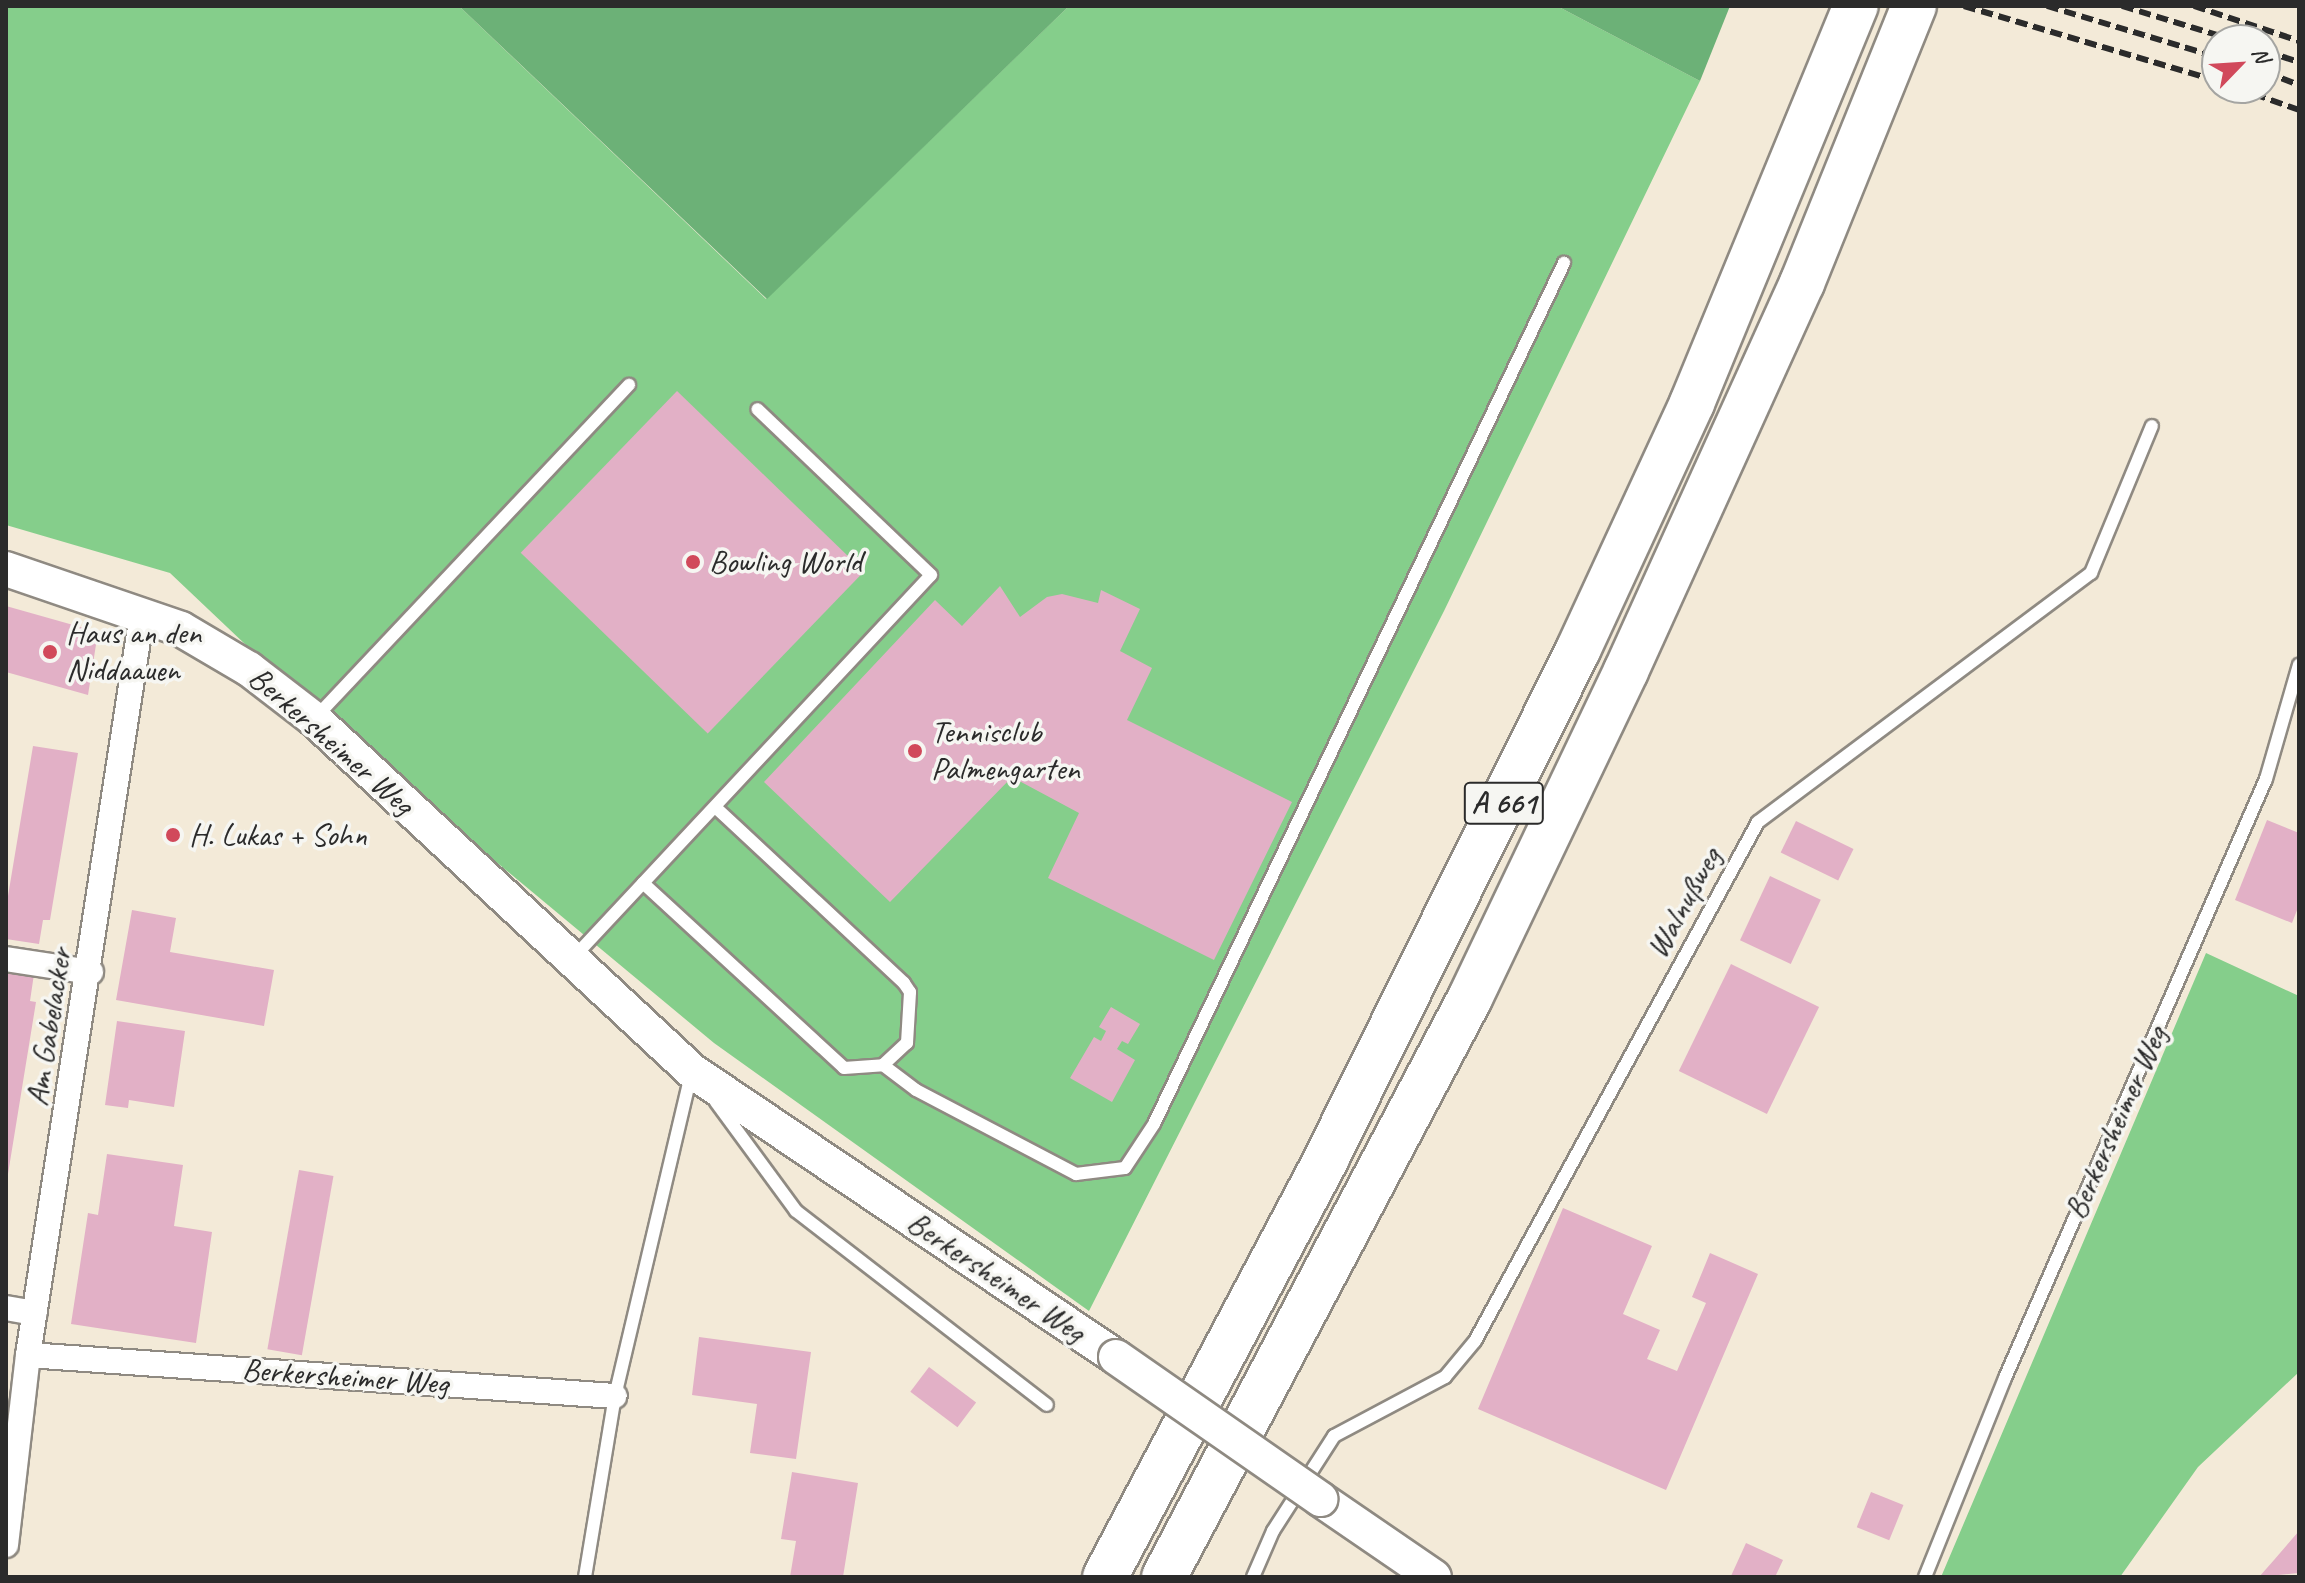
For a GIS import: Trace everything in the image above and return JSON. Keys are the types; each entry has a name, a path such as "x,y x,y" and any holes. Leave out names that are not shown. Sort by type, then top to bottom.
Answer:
{"highway":[{"name":"A 661","path":"1105,1577 1348,1116 1578,650 1692,403 1856,6"},
{"name":"A 661","path":"1164,1577 1434,1068 1626,671 1802,283 1914,6"}],"street":[{"name":"Berkersheimer Weg","path":"6,569 181,629 249,669 314,719 692,1071 1116,1357 1434,1577"},
{"name":"Am Gabelacker","path":"6,1545 28,1355 91,972 142,614"},
{"path":"6,959 91,972"},
{"path":"6,1308 35,1313"},
{"name":"Berkersheimer Weg","path":"28,1355 615,1396"}],"lane":[{"path":"643,883 844,1068 883,1065 916,1090 1076,1174 1125,1168 1154,1124 1564,263"},
{"path":"314,719 629,385"},
{"path":"572,959 931,575 757,409"},
{"name":"Walnußweg","path":"1253,1577 1319,1454 1346,1427 1445,1377 1475,1341 1758,822 2091,573 2152,426"},
{"name":"Berkersheimer Weg","path":"1925,1577 2005,1378 2266,779 2299,665"},
{"path":"715,807 910,992 911,1034 883,1065"},
{"path":"585,1577 615,1396 692,1071"},
{"path":"692,1071 796,1211 1047,1405"}],"green space":[{"path":"6,6 459,6 766,299 1069,6 1557,6 1700,81 1444,611 1089,1311 714,1043 323,718 170,573 6,525"},
{"path":"459,6 1069,6 767,299"},
{"path":"1557,6 1730,6 1700,81"},
{"path":"2206,953 2299,996 2299,1372 2198,1467 2120,1577 1941,1577"}],"building":[{"name":"Bowling World","path":"677,391 864,572 708,733 521,553"},
{"path":"1000,586 1020,617 1047,597 1062,594 1098,603 1101,590 1140,609 1120,651 1152,668 1127,720 1292,802 1214,960 1048,878 1079,813 1012,777 890,902 764,782 935,600 962,626"},
{"name":"Haus an den Niddaauen","path":"6,606 98,632 88,695 6,672"},
{"path":"33,746 78,753 50,920 43,920 39,944 6,939 6,908"},
{"path":"2267,820 2299,833 2299,905 2292,923 2235,900"},
{"path":"1796,821 1854,849 1838,881 1781,852"},
{"path":"1770,876 1821,900 1791,964 1740,940"},
{"path":"132,910 176,918 170,952 274,970 264,1026 116,1000"},
{"path":"1731,964 1819,1007 1767,1114 1679,1071"},
{"path":"6,970 34,974 30,1001 36,1002 8,1174"},
{"path":"1111,1007 1140,1024 1128,1044 1122,1041 1117,1049 1135,1060 1112,1102 1070,1078 1094,1037 1101,1041 1106,1031 1099,1027"},
{"path":"117,1021 185,1031 174,1107 129,1100 128,1108 105,1105"},
{"path":"107,1154 183,1165 174,1226 212,1232 196,1343 71,1324 88,1213 98,1215"},
{"path":"299,1170 333,1176 302,1355 267,1349"},
{"path":"1563,1208 1652,1246 1623,1314 1660,1330 1647,1359 1677,1371 1706,1303 1692,1297 1710,1253 1758,1274 1666,1490 1478,1409"},
{"path":"699,1337 811,1352 796,1459 750,1453 757,1404 692,1395"},
{"path":"929,1367 976,1403 957,1427 910,1392"},
{"path":"792,1472 858,1483 843,1577 790,1577 796,1541 781,1539"},
{"path":"1871,1492 1903,1505 1889,1540 1857,1527"},
{"path":"2299,1531 2299,1573 2259,1577 2274,1560"},
{"path":"1746,1543 1783,1560 1775,1577 1731,1576"}],"railway":[{"path":"1964,6 2201,76"},
{"path":"2047,6 2201,52"},
{"path":"2122,6 2201,30"},
{"path":"2194,6 2299,41"},
{"path":"2281,56 2299,62"},
{"path":"2281,78 2299,85"},
{"path":"2281,104 2299,110"}],"place":[{"name":"Bowling World","path":"693,562"},
{"name":"Haus an den Niddaauen","path":"50,652"},
{"name":"Tennisclub Palmengarten","path":"915,751"},
{"name":"H. Lukas + Sohn","path":"173,835"}]}
